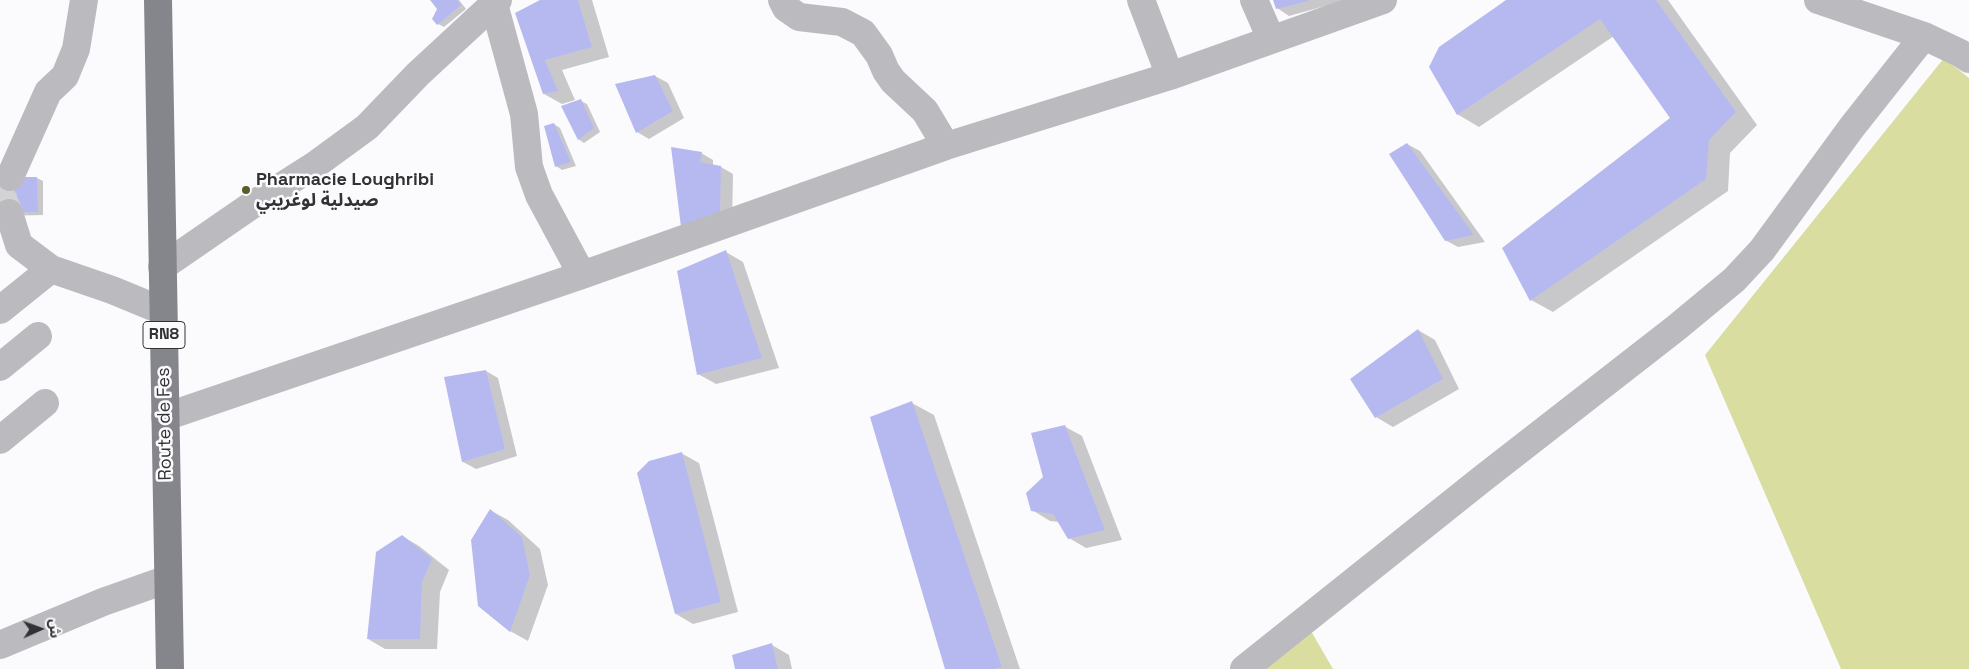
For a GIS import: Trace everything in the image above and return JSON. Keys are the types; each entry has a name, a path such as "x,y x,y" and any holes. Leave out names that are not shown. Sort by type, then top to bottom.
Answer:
{"main road":[{"name":"Route de Fes","path":"158,0 170,669"}],"street":[{"path":"10,177 48,92 65,76 73,58 84,0"},
{"path":"782,0 786,8 799,17 842,22 863,33 879,55 893,81 925,111 946,146"},
{"path":"1141,0 1170,76"},
{"path":"1254,0 1271,39"},
{"path":"165,417 582,275 946,146 1170,76 1382,0"},
{"path":"1818,0 1924,36 1969,59"},
{"path":"162,267 252,205 315,165 368,127 418,74 496,2 524,114 529,167 539,194 582,275"},
{"path":"1244,669 1676,328 1734,280 1762,250 1852,127 1924,36"},
{"path":"9,213 19,245 51,269 112,290 163,311"},
{"path":"0,310 51,269"},
{"path":"0,367 38,336"},
{"path":"0,440 45,403"},
{"path":"0,645 103,602 168,579"}],"green space":[{"path":"1944,58 1969,78 1969,669 1841,669 1705,355"},
{"path":"1311,631 1333,669 1262,669"}],"building":[{"path":"430,0 457,0 461,5 437,25 432,19 437,9"},
{"path":"540,0 578,0 592,47 545,60 558,91 543,94 515,13"},
{"path":"1273,0 1308,0 1308,1 1276,9"},
{"path":"1506,0 1656,0 1736,112 1709,140 1706,179 1530,301 1502,248 1670,118 1600,19 1457,115 1429,67 1439,47"},
{"path":"655,75 673,111 636,133 615,84"},
{"path":"581,99 594,128 578,140 561,106"},
{"path":"554,123 571,162 555,167 544,126"},
{"path":"1407,143 1474,235 1445,241 1389,154"},
{"path":"671,147 702,152 700,162 721,166 720,218 681,227"},
{"path":"0,177 37,177 38,212 0,213"},
{"path":"726,250 762,358 697,375 677,271"},
{"path":"1418,329 1443,379 1375,418 1350,379"},
{"path":"486,370 505,449 462,462 444,377"},
{"path":"912,401 1002,667 995,669 945,669 870,417"},
{"path":"1065,425 1105,530 1068,539 1053,514 1031,511 1026,493 1043,477 1031,433"},
{"path":"682,452 721,602 675,614 637,473 649,461"},
{"path":"490,509 522,537 530,575 510,632 478,606 471,540"},
{"path":"402,535 432,559 422,582 420,639 367,639 376,552"},
{"path":"772,643 778,669 735,669 732,655"}],"tunnel":[{"path":"9,213 1,195 10,177"}],"place":[{"name":"Pharmacie Loughribi صيدلية لوغريبي","path":"246,190"}]}
